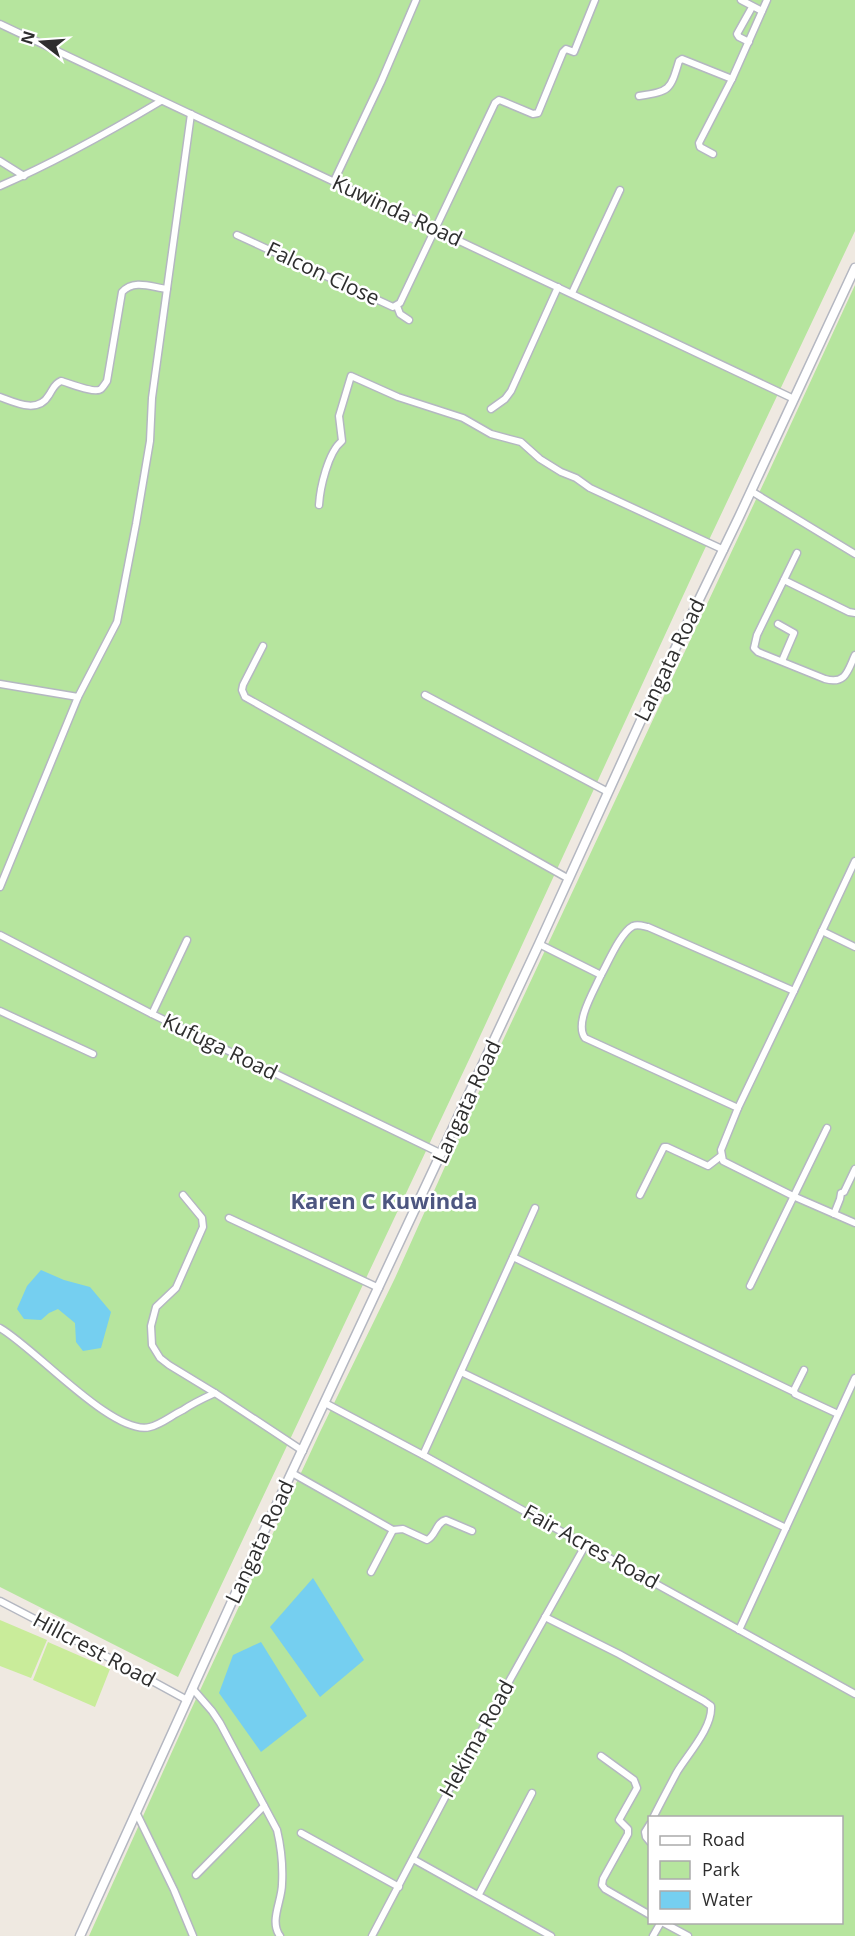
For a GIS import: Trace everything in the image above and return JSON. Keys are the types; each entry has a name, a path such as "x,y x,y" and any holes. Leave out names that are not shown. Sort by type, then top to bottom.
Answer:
{"main road":[{"name":"Langata Road","path":"80,1936 192,1688 540,945 647,708 724,550 855,268"}],"street":[{"path":"334,181 381,82 416,0"},
{"name":"Falcon Close","path":"237,235 393,307 397,306 495,103 499,100 533,114 538,113 563,52 566,49 574,52 595,0"},
{"path":"741,0 762,11"},
{"path":"713,154 700,147 699,143 732,79 767,0"},
{"path":"749,42 739,38 737,34 751,9"},
{"name":"Kuwinda Road","path":"0,24 794,399"},
{"path":"639,96 660,93 668,88 673,82 679,61 682,59 732,79"},
{"path":"0,186 108,133 161,101"},
{"path":"0,887 78,697 117,622 150,441 152,398 191,114"},
{"path":"0,161 24,176"},
{"path":"572,293 620,190"},
{"path":"0,397 19,405 39,405 47,399 55,384 62,381 96,392 100,390 106,381 122,292 127,286 134,284 167,290"},
{"path":"491,409 505,399 511,391 558,287"},
{"path":"397,306 400,314 409,320"},
{"path":"319,506 325,474 342,441 339,416 351,376 398,397 463,418 491,434 521,442 540,459 590,488 724,550"},
{"path":"751,491 855,554"},
{"path":"797,553 754,642 754,648 758,652 825,679 836,681 844,676 855,655"},
{"path":"784,580 855,613"},
{"path":"778,624 794,633 782,661"},
{"path":"263,646 243,685 244,698 570,879"},
{"path":"0,684 78,697"},
{"path":"425,695 608,792"},
{"path":"855,861 738,1108 721,1150 721,1156 726,1164 855,1223"},
{"path":"738,1108 585,1038 581,1032 581,1022 601,975 621,939 631,928 638,925 648,927 794,991"},
{"path":"822,931 855,947"},
{"name":"Kufuga Road","path":"0,934 152,1014 442,1154"},
{"path":"152,1014 187,940"},
{"path":"540,945 601,975"},
{"path":"0,1011 93,1054"},
{"path":"750,1286 827,1128"},
{"path":"640,1195 664,1148 667,1147 708,1166 721,1156"},
{"path":"834,1214 841,1193 844,1192 855,1169"},
{"path":"183,1195 202,1218 203,1227 176,1288 156,1307 150,1336 152,1345 160,1358 303,1451"},
{"path":"423,1455 535,1208"},
{"path":"230,1218 380,1288"},
{"path":"513,1257 838,1414"},
{"path":"0,1328 87,1399 111,1415 136,1427 155,1425 215,1393"},
{"path":"794,1392 804,1370"},
{"path":"461,1372 786,1528"},
{"path":"739,1630 855,1378"},
{"name":"Fair Acres Road","path":"325,1403 586,1544 855,1694"},
{"path":"292,1473 393,1530 403,1529 429,1539 440,1523 446,1520 472,1531"},
{"path":"371,1572 393,1530"},
{"name":"Hekima Road","path":"372,1936 466,1759 586,1544"},
{"name":"Hillcrest Road","path":"0,1601 187,1701"},
{"path":"545,1617 619,1654 711,1706 708,1720 696,1745 679,1769 654,1816"},
{"path":"192,1688 220,1723 277,1830 280,1842 282,1885 275,1926 280,1936"},
{"path":"602,1756 634,1780 637,1788 619,1820 628,1829 628,1834 603,1879 602,1885 648,1914"},
{"path":"479,1894 531,1793"},
{"path":"196,1875 264,1806"},
{"path":"136,1812 174,1890 193,1936"},
{"path":"302,1833 399,1887"},
{"path":"413,1858 551,1936"},
{"path":"664,1924 688,1936"}],"green space":[{"path":"0,0 855,0 855,231 700,559 475,1047 178,1677 0,1587"},
{"path":"855,285 855,1936 89,1936 189,1714 320,1432 395,1278 469,1113"},
{"path":"0,1620 47,1640 31,1678 0,1666"},
{"path":"48,1642 110,1669 95,1707 33,1680"}],"water":[{"path":"41,1270 64,1280 90,1287 111,1312 101,1348 83,1351 76,1342 75,1323 58,1309 41,1320 24,1319 17,1309 27,1286"},
{"path":"313,1578 364,1660 320,1697 270,1627"},
{"path":"261,1642 307,1716 261,1752 219,1693 233,1655"}],"district":[{"name":"Karen C Kuwinda","path":"384,1201"}]}
